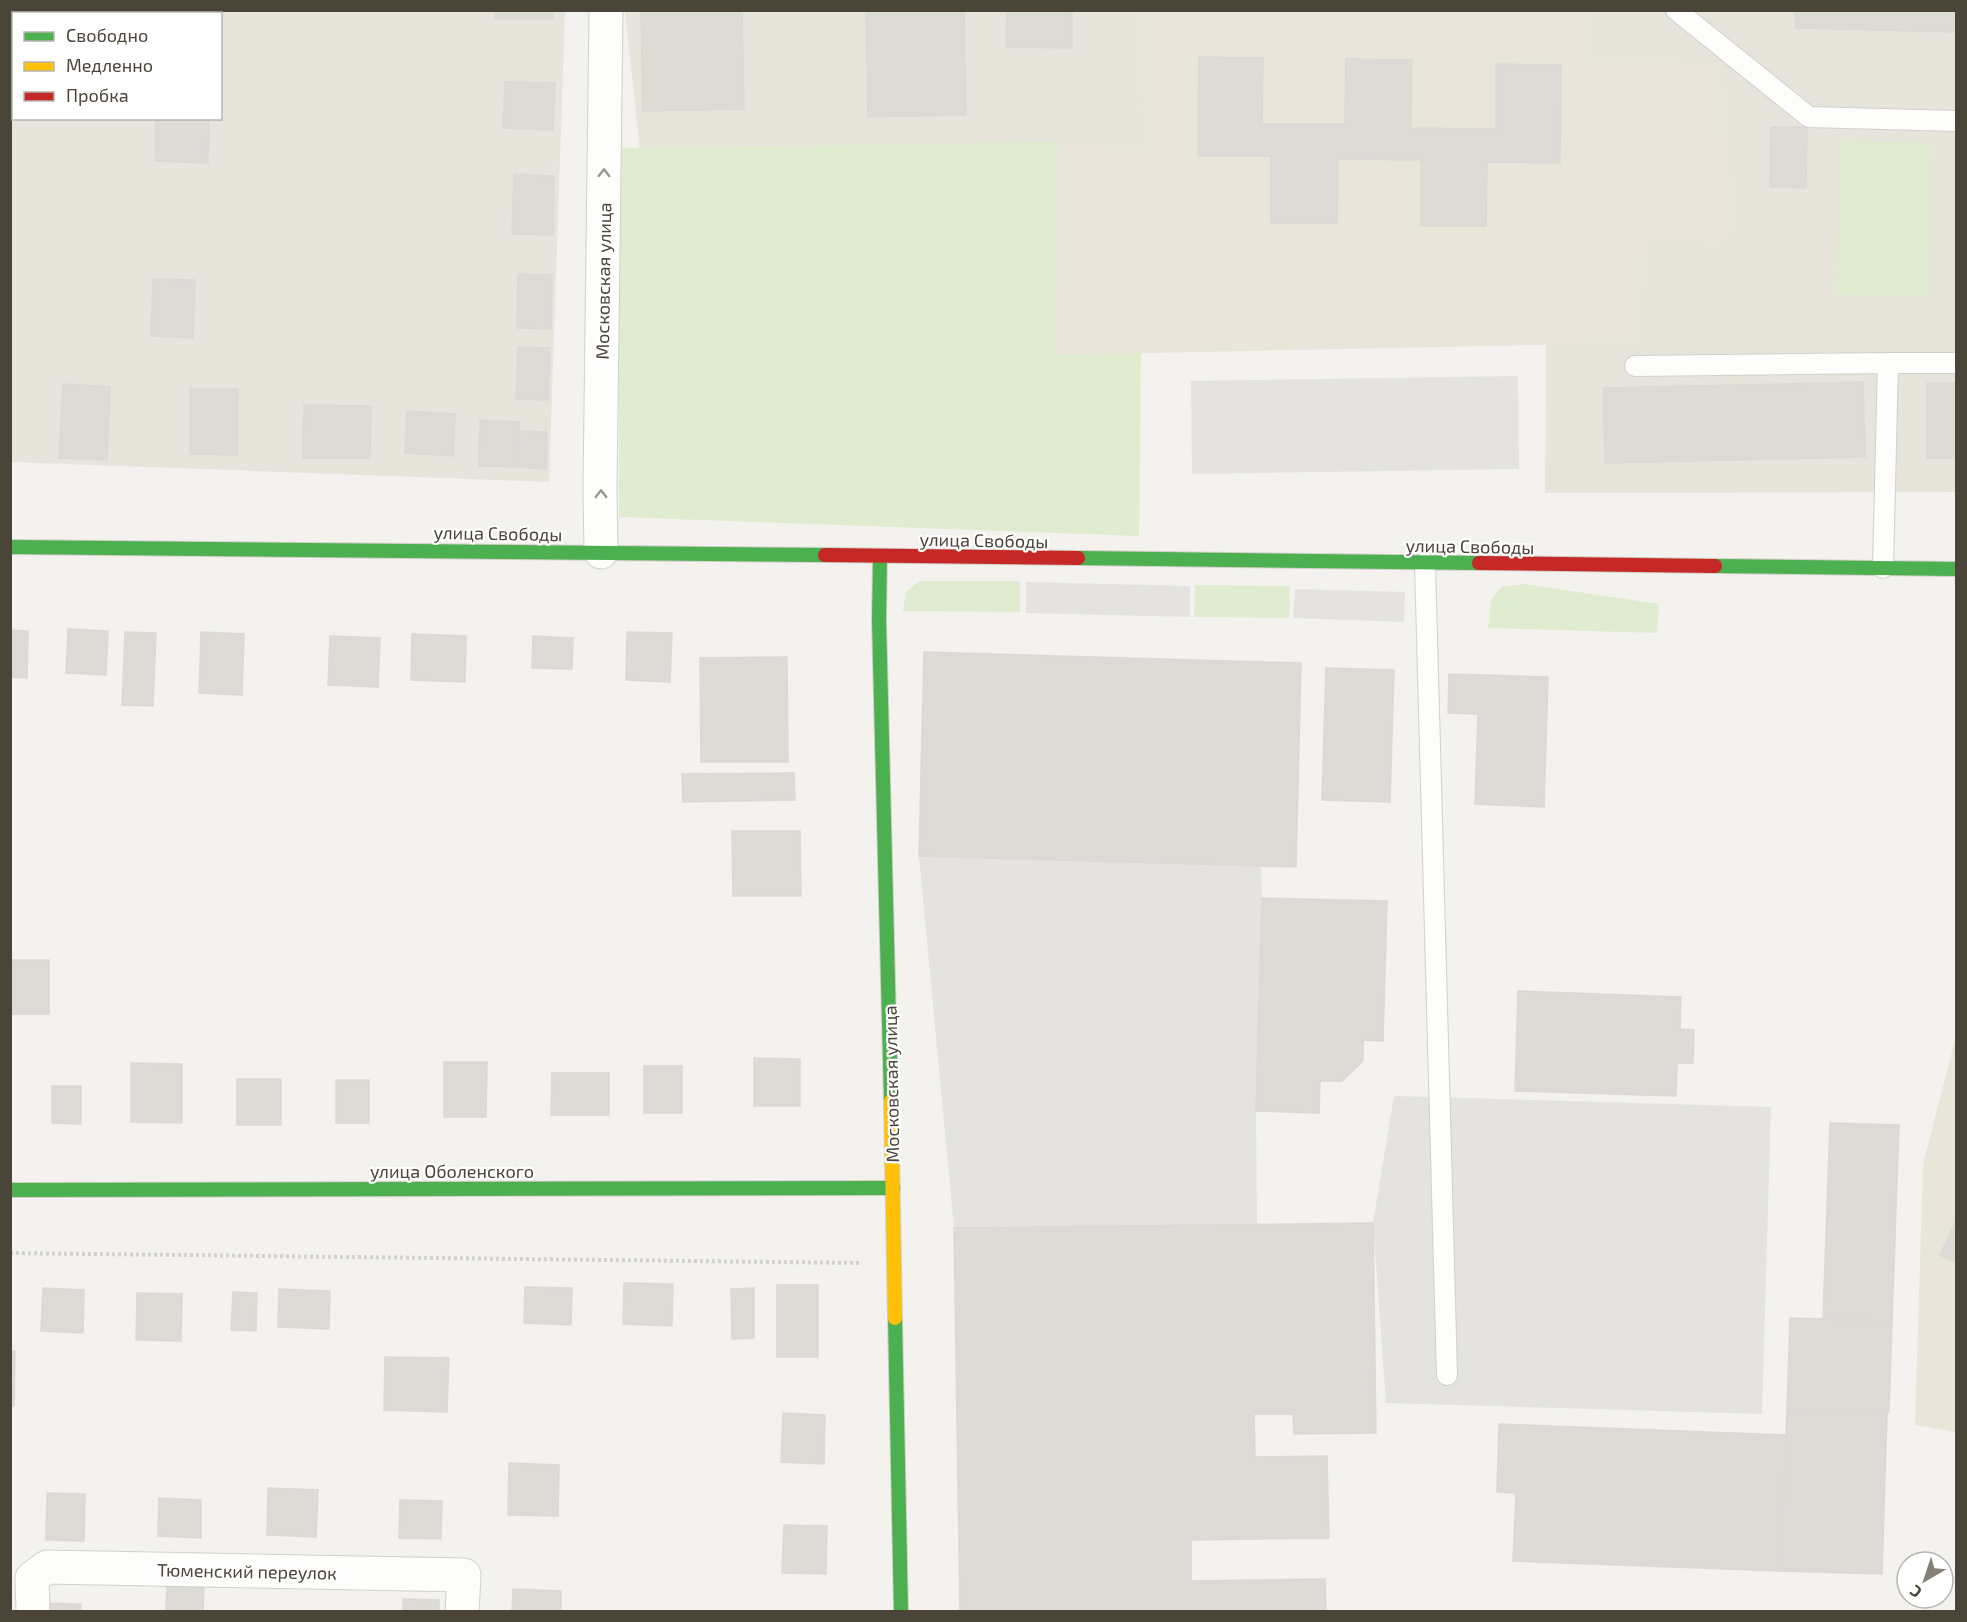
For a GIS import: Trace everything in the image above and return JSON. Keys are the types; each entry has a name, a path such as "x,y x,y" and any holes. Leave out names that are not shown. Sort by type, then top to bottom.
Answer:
{"street":[{"name":"Московская улица","path":"601,552 606,10"},
{"name":"улица Свободы","path":"10,547 1956,569"},
{"name":"Московская улица","path":"880,557 879,620 901,1611"},
{"name":"улица Оболенского","path":"10,1190 893,1188"},
{"name":"Тюменский переулок","path":"33,1611 32,1578 47,1567 464,1575 462,1611"}],"lane":[{"path":"1677,10 1809,117 1956,121"},
{"path":"1883,568 1888,363"},
{"path":"1635,366 1956,363"},
{"path":"1425,563 1447,1375"}],"path":[{"path":"10,1253 895,1263"}],"shaded area":[{"path":"11,11 565,11 549,482 11,462"},
{"path":"625,11 1956,11 1956,492 1545,493 1546,336 658,320"},
{"path":"1140,11 1593,11 1593,60 1720,62 1736,230 1722,243 1649,242 1636,343 1055,355 1058,142 1142,145"},
{"path":"1518,376 1519,469 1192,474 1191,381"},
{"path":"1026,582 1190,586 1190,617 1026,613"},
{"path":"1295,589 1405,592 1404,622 1293,618"},
{"path":"919,856 1261,866 1256,1111 1257,1224 954,1228"},
{"path":"1956,1036 1956,1432 1915,1425 1923,1164"},
{"path":"1394,1096 1771,1107 1762,1414 1386,1403 1373,1223"}],"green space":[{"path":"1840,141 1931,143 1928,296 1837,295"},
{"path":"1058,142 1055,354 1141,353 1139,536 619,517 618,148"},
{"path":"919,581 1020,581 1020,612 903,611 906,592"},
{"path":"1524,584 1659,604 1657,633 1488,628 1491,599 1502,587"},
{"path":"1195,585 1290,586 1289,618 1194,617"}],"building":[{"path":"495,10 553,10 553,19 495,19"},
{"path":"641,10 742,10 744,109 643,111"},
{"path":"866,10 964,10 966,115 868,117"},
{"path":"1007,10 1072,10 1072,48 1006,47"},
{"path":"1796,10 1956,10 1956,32 1795,28"},
{"path":"1199,57 1263,58 1262,124 1345,124 1346,59 1412,60 1411,128 1496,129 1496,64 1561,65 1560,163 1487,162 1486,226 1421,226 1421,160 1338,159 1337,223 1271,223 1271,156 1198,156"},
{"path":"505,82 555,83 553,130 503,128"},
{"path":"156,120 209,120 208,163 155,161"},
{"path":"1771,127 1807,127 1806,188 1770,187"},
{"path":"514,174 554,176 553,235 512,234"},
{"path":"518,274 552,275 551,329 517,328"},
{"path":"153,279 195,280 193,338 151,336"},
{"path":"518,347 550,348 548,400 516,399"},
{"path":"1863,382 1865,457 1605,463 1603,388"},
{"path":"1927,383 1956,383 1956,458 1927,458"},
{"path":"63,384 110,387 107,460 59,458"},
{"path":"190,389 238,389 237,455 190,454"},
{"path":"304,405 371,406 370,458 303,458"},
{"path":"407,411 455,414 453,456 405,453"},
{"path":"480,420 519,422 518,467 479,466"},
{"path":"519,431 547,432 546,469 518,467"},
{"path":"68,629 108,631 106,675 66,673"},
{"path":"10,630 28,631 27,678 10,677"},
{"path":"125,632 156,633 153,706 122,705"},
{"path":"201,632 244,634 242,695 199,693"},
{"path":"627,632 672,633 670,682 626,680"},
{"path":"412,634 466,636 465,682 411,680"},
{"path":"330,636 380,638 378,687 328,685"},
{"path":"533,636 573,638 572,669 532,668"},
{"path":"924,652 1301,663 1296,867 919,856"},
{"path":"787,657 788,762 701,762 700,658"},
{"path":"1326,668 1394,670 1390,802 1322,800"},
{"path":"1449,674 1548,677 1544,807 1475,804 1478,714 1448,713"},
{"path":"794,773 795,800 683,802 682,774"},
{"path":"732,831 800,831 801,896 733,896"},
{"path":"1262,898 1387,901 1383,1041 1363,1040 1363,1061 1342,1081 1320,1081 1319,1113 1256,1111"},
{"path":"10,960 49,960 49,1014 10,1014"},
{"path":"1518,991 1681,997 1680,1029 1694,1030 1693,1063 1677,1063 1676,1096 1515,1091"},
{"path":"754,1058 800,1059 800,1106 754,1106"},
{"path":"444,1062 487,1062 486,1117 444,1117"},
{"path":"131,1063 182,1064 182,1123 131,1122"},
{"path":"644,1066 682,1066 682,1113 644,1113"},
{"path":"552,1073 609,1073 609,1115 551,1115"},
{"path":"237,1079 281,1079 281,1125 237,1125"},
{"path":"336,1080 369,1080 369,1123 336,1123"},
{"path":"52,1086 81,1086 81,1124 52,1123"},
{"path":"1830,1123 1899,1125 1892,1321 1823,1319"},
{"path":"1956,1221 1956,1263 1940,1255"},
{"path":"1373,1223 1376,1433 1294,1434 1293,1414 1254,1414 1255,1457 1327,1456 1329,1538 1191,1540 1191,1581 1325,1579 1326,1612 960,1612 954,1228"},
{"path":"624,1283 673,1284 672,1326 623,1324"},
{"path":"777,1285 818,1285 818,1357 777,1357"},
{"path":"525,1287 572,1288 571,1325 524,1323"},
{"path":"43,1288 84,1290 83,1333 41,1331"},
{"path":"754,1288 754,1338 732,1339 731,1289"},
{"path":"279,1289 330,1291 329,1329 278,1327"},
{"path":"233,1292 257,1293 256,1331 231,1330"},
{"path":"137,1293 182,1294 181,1341 136,1340"},
{"path":"1790,1318 1892,1321 1889,1412 1787,1409"},
{"path":"10,1351 15,1351 14,1406 10,1406"},
{"path":"385,1357 449,1358 447,1412 384,1410"},
{"path":"1787,1409 1887,1412 1882,1574 1781,1571"},
{"path":"783,1413 825,1415 824,1464 781,1462"},
{"path":"1499,1424 1786,1435 1781,1571 1513,1561 1516,1493 1497,1492"},
{"path":"509,1463 559,1465 558,1516 508,1515"},
{"path":"268,1488 318,1490 316,1537 267,1535"},
{"path":"47,1493 85,1494 84,1541 46,1540"},
{"path":"159,1498 201,1500 201,1538 158,1536"},
{"path":"400,1500 442,1501 441,1539 399,1538"},
{"path":"784,1525 827,1526 826,1574 782,1573"},
{"path":"167,1586 204,1587 203,1612 166,1612"},
{"path":"513,1589 561,1591 561,1612 512,1612"},
{"path":"403,1599 439,1600 439,1612 403,1612"},
{"path":"43,1603 81,1604 81,1612 42,1612"}],"traffic: fast":[{"path":"10,547 825,555"},
{"path":"880,557 879,620 891,1101"},
{"path":"1078,558 1479,563"},
{"path":"1715,566 1956,569"},
{"path":"10,1190 893,1188"},
{"path":"895,1318 901,1612"}],"traffic: slow":[{"path":"891,1101 895,1318"}],"traffic: jam":[{"path":"825,555 1078,558"},
{"path":"1479,563 1715,566"}]}
